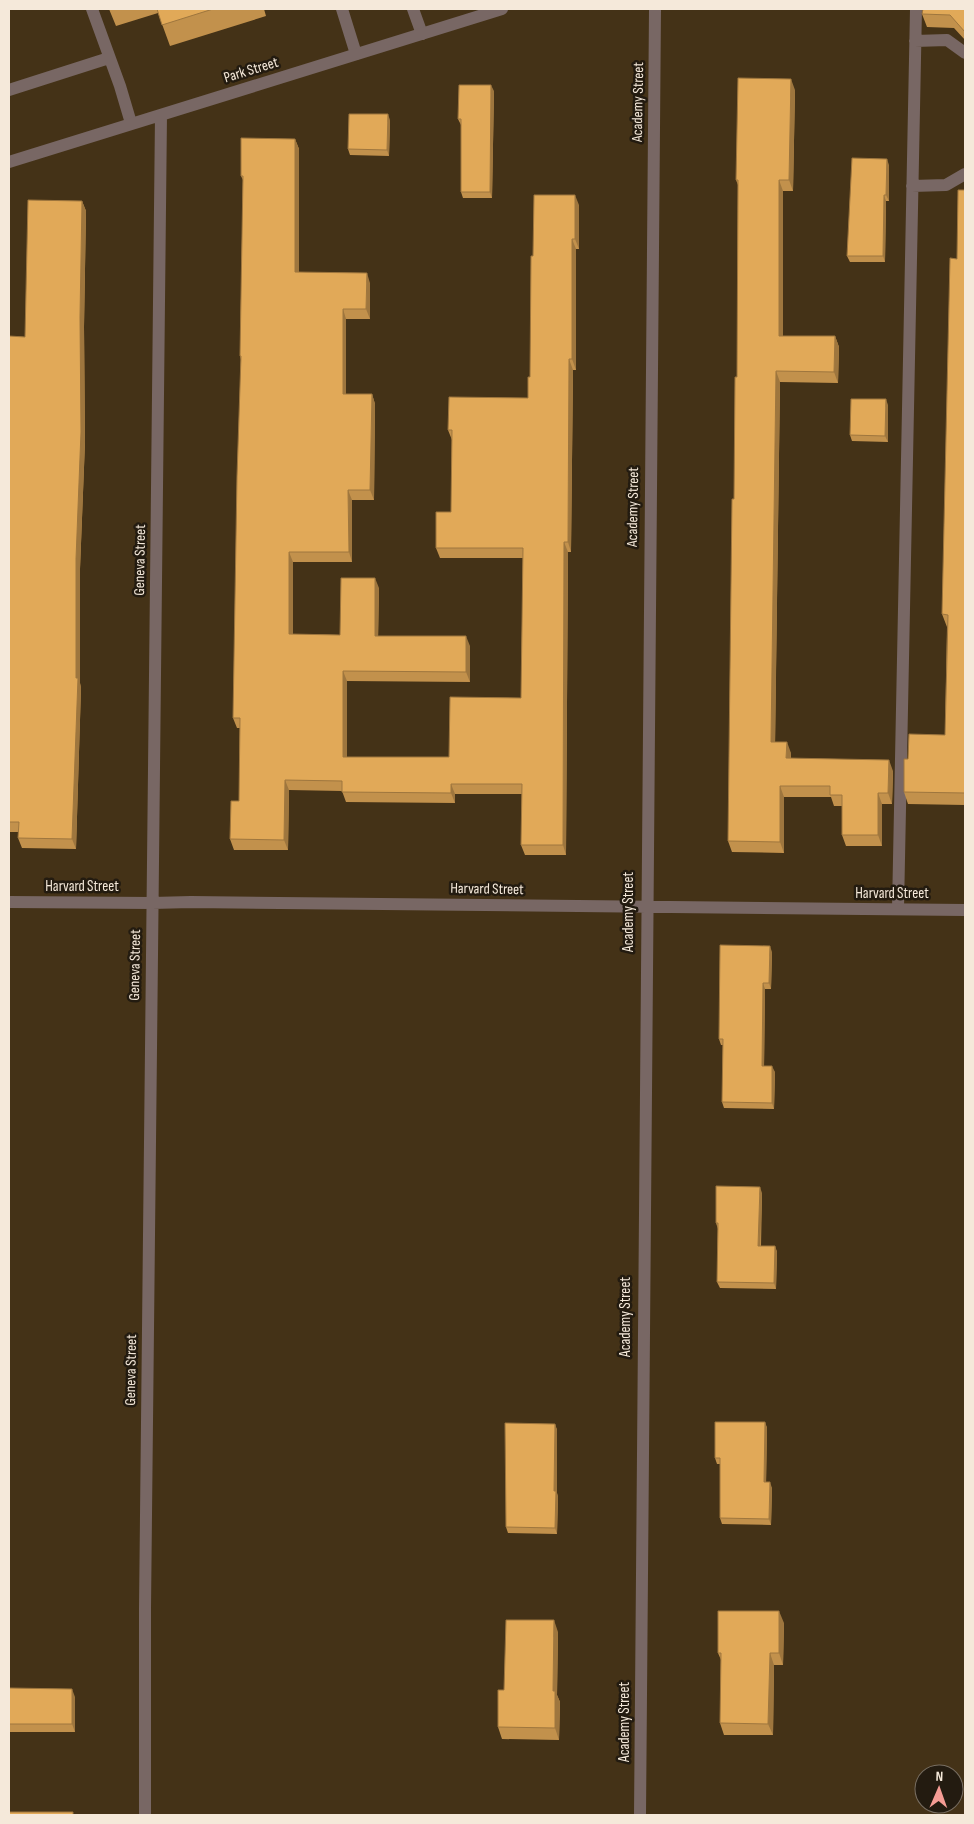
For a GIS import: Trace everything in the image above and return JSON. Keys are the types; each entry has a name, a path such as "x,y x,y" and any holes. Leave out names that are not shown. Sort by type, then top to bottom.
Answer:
{"street":[{"path":"92,9 131,124"},
{"path":"342,9 356,54"},
{"path":"413,9 422,34"},
{"name":"Park Street","path":"9,162 502,9"},
{"name":"Academy Street","path":"640,1815 644,907 655,9"},
{"path":"898,909 916,9"},
{"path":"915,41 946,40 965,53"},
{"path":"9,90 110,58"},
{"name":"Geneva Street","path":"145,1815 144,1609 152,904 154,870 161,115"},
{"path":"912,186 946,185 965,174"},
{"name":"Harvard Street","path":"9,902 152,904 210,902 965,910"}],"building":[{"path":"157,9 213,9 162,25"},
{"path":"923,9 965,9 965,32 950,15 922,14"},
{"path":"738,78 791,79 789,180 779,180 779,336 835,336 834,372 776,371 771,742 787,742 786,758 889,760 888,793 878,793 878,835 842,835 842,795 830,795 830,786 780,786 780,842 728,841 732,499 734,499 735,377 737,377 738,180 736,180"},
{"path":"459,85 491,85 490,192 461,192 461,119 458,119"},
{"path":"349,114 388,114 387,150 348,149"},
{"path":"241,138 295,139 295,272 367,273 366,309 343,309 343,394 372,394 370,490 348,490 349,552 289,552 289,634 340,635 341,578 375,578 375,636 466,636 466,672 343,671 343,757 449,757 450,697 521,698 523,548 436,548 436,512 451,512 452,430 448,430 449,397 528,398 534,195 575,195 575,239 572,239 572,359 569,359 568,542 564,542 563,845 521,845 522,784 451,784 451,793 342,792 342,781 285,780 284,840 230,839 231,801 239,801 240,718 233,718 241,356 243,176 241,176"},
{"path":"852,158 887,159 886,195 884,195 883,256 847,256"},
{"path":"958,190 965,190 965,793 904,792 904,759 908,759 909,734 945,735 948,615 942,614 950,258 957,259"},
{"path":"28,200 82,201 81,432 76,559 76,678 78,678 72,839 18,838 19,822 9,822 9,336 25,337"},
{"path":"851,399 886,399 885,436 850,435"},
{"path":"720,945 770,946 769,983 763,983 762,1066 772,1066 772,1103 722,1102 723,1039 719,1039"},
{"path":"716,1186 760,1187 758,1246 775,1246 774,1283 717,1282 718,1223 716,1223"},
{"path":"715,1422 765,1422 764,1482 770,1482 769,1519 720,1518 720,1458 715,1458"},
{"path":"505,1423 555,1424 555,1528 506,1527"},
{"path":"718,1611 779,1611 779,1653 770,1653 768,1724 720,1723 721,1653 718,1653"},
{"path":"506,1620 554,1620 553,1691 555,1691 555,1728 498,1727 498,1690 504,1690"},
{"path":"9,1688 72,1689 72,1724 9,1724"},
{"path":"9,1812 73,1812 73,1815 9,1815"}]}
